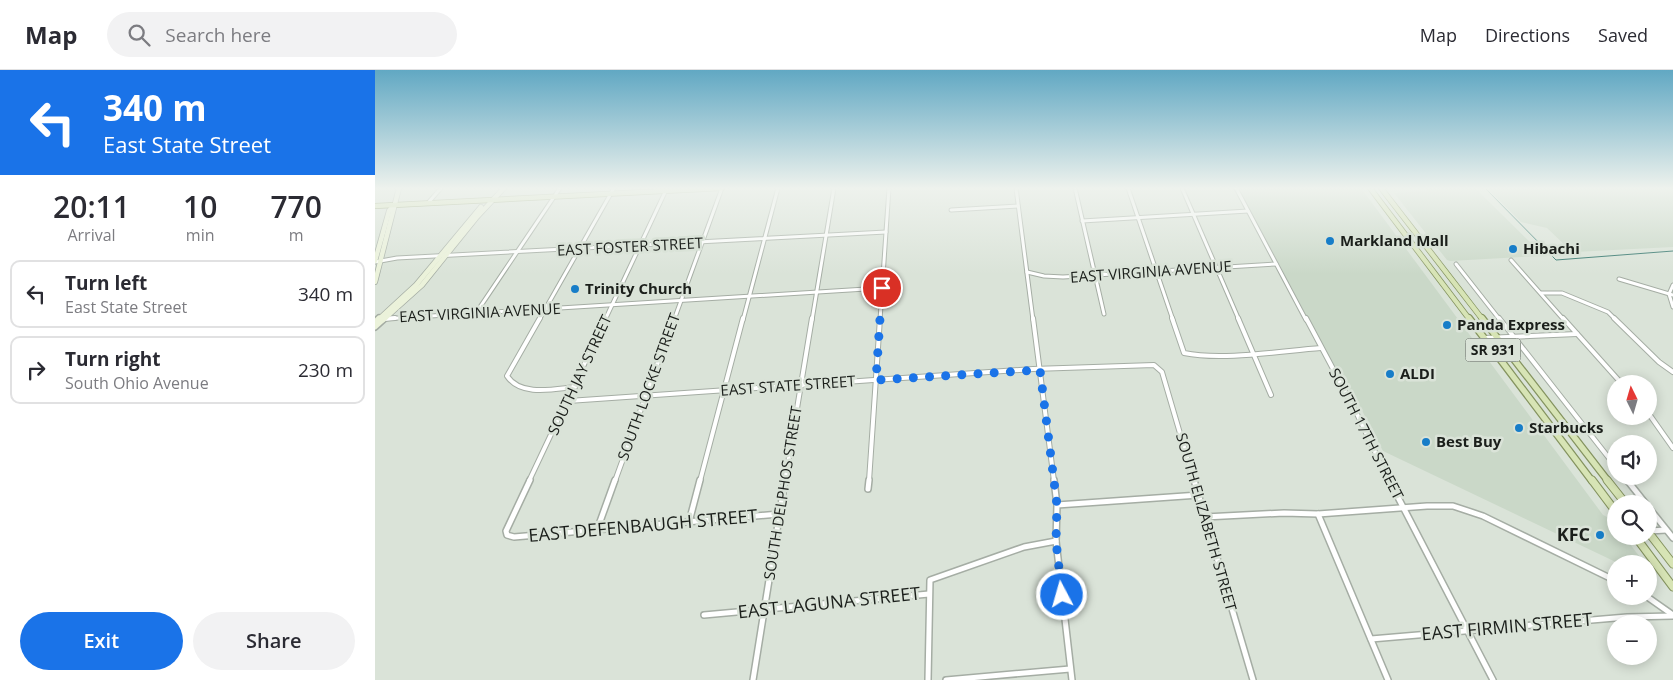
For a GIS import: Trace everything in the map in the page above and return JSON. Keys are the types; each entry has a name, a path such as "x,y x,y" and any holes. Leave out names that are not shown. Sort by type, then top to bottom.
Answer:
{"main road":[{"path":"375,282 377,261 391,216"},
{"path":"377,321 416,285 478,216"},
{"name":"SR 931","path":"1392,216 1607,500"},
{"name":"SR 931","path":"1403,216 1619,495"},
{"path":"375,327 422,285 442,257"},
{"path":"1657,543 1673,564"},
{"path":"1642,545 1673,587"}],"street":[{"path":"476,313 541,216"},
{"path":"575,387 525,390 515,386 508,379 509,371 598,216"},
{"name":"SOUTH JAY STREET","path":"507,535 506,531 654,216"},
{"name":"SOUTH LOCKE STREET","path":"597,530 712,216"},
{"path":"689,522 770,216"},
{"name":"SOUTH DELPHOS STREET","path":"753,680 800,385 829,216"},
{"path":"868,489 887,216"},
{"path":"1019,216 1057,505 1056,541 1071,680"},
{"path":"1081,216 1104,314"},
{"path":"1082,221 1166,216"},
{"path":"1194,216 1271,395"},
{"name":"SOUTH 17TH STREET","path":"1251,216 1357,414 1364,433 1493,680"},
{"path":"1138,218 1183,350 1187,354 1253,353 1321,348"},
{"name":"EAST FOSTER STREET","path":"377,261 886,232"},
{"path":"1511,260 1615,375"},
{"name":"EAST VIRGINIA AVENUE","path":"1027,272 1052,277 1277,264"},
{"path":"1456,264 1607,455"},
{"path":"1619,279 1671,295"},
{"path":"1673,285 1671,295 1673,307"},
{"name":"EAST VIRGINIA AVENUE","path":"377,321 476,313 882,288"},
{"path":"1541,293 1562,293 1607,312 1659,362 1673,372"},
{"path":"1484,338 1577,334"},
{"name":"EAST STATE STREET","path":"568,401 1040,370 1147,364 1157,366"},
{"name":"SOUTH ELIZABETH STREET","path":"1157,366 1162,372 1253,680"},
{"path":"1657,425 1673,448"},
{"path":"1630,485 1639,495"},
{"path":"1057,505 1199,496"},
{"path":"1205,517 1284,513 1318,514 1447,506 1483,516 1607,578"},
{"name":"EAST DEFENBAUGH STREET","path":"507,535 514,537 779,514"},
{"path":"1318,514 1388,680"},
{"path":"1657,518 1673,538"},
{"path":"1657,531 1667,530"},
{"name":"EAST LAGUNA STREET","path":"704,615 929,594 930,580 938,576 1023,547 1056,541"},
{"path":"928,680 929,594"},
{"path":"1657,602 1673,616"},
{"name":"EAST FIRMIN STREET","path":"1371,639 1627,617 1673,616"},
{"path":"946,680 1070,669"}],"shaded area":[{"path":"1253,216 1382,216 1603,515 1607,517 1607,545 1631,545 1638,555 1607,555 1607,558 1383,451 1356,399 1336,371"},
{"path":"1413,216 1504,216 1539,251 1539,256 1447,260"},
{"path":"1515,216 1673,216 1673,247 1574,252 1547,228 1521,222"}],"waterway":[{"path":"1513,216 1556,260 1673,251"}],"place":[{"name":"Markland Mall","path":"1330,241"},
{"name":"Hibachi","path":"1513,249"},
{"name":"Trinity Church","path":"575,289"},
{"name":"Panda Express","path":"1447,325"},
{"name":"ALDI","path":"1390,374"},
{"name":"Starbucks","path":"1519,428"},
{"name":"Best Buy","path":"1426,442"},
{"name":"KFC","path":"1600,535"}],"route":[{"path":"882,288 876,380 1040,370 1057,505 1056,541 1062,595"}]}
